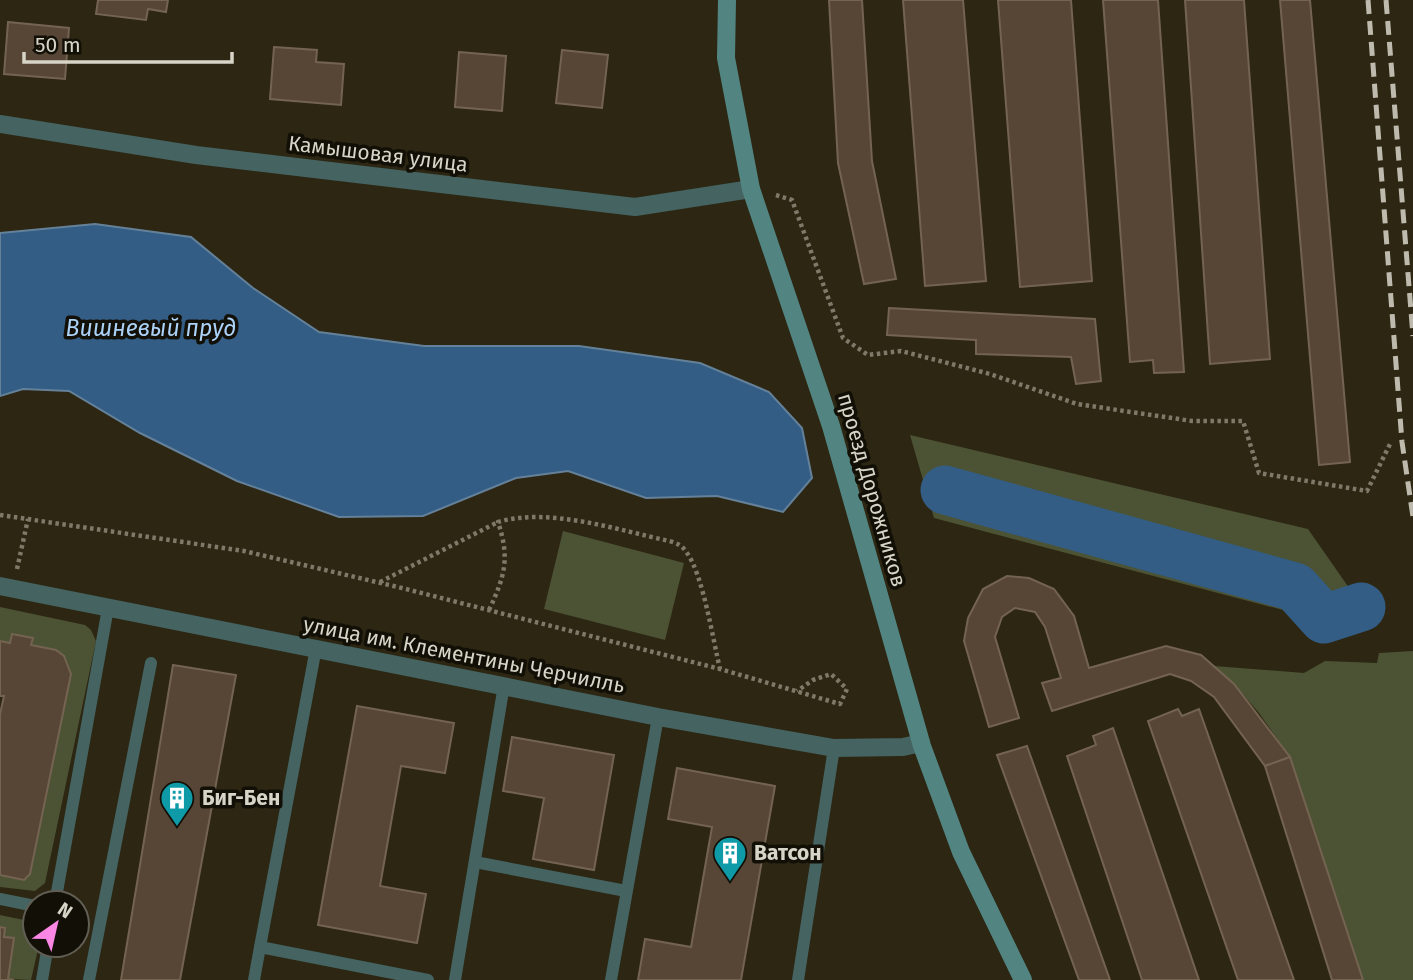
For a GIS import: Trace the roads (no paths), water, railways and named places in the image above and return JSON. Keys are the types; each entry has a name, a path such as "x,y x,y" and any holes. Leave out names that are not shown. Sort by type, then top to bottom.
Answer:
{"main road":[{"name":"проезд Дорожников","path":"727,0 726,58 751,189 831,426 921,743 961,852 1023,980"}],"street":[{"name":"Камышовая улица","path":"0,124 195,155 635,207 751,189"},
{"name":"улица им. Клементины Черчилль","path":"7,588 658,717 834,748 903,747 921,743"}],"lane":[{"path":"58,889 108,608"},
{"path":"254,980 316,648"},
{"path":"89,980 151,663"},
{"path":"455,980 504,685"},
{"path":"611,980 658,717"},
{"path":"798,980 834,748"},
{"path":"475,862 626,891"},
{"path":"0,899 21,903"},
{"path":"260,947 428,980"},
{"path":"42,980 46,959"}],"water":[{"name":"Вишневый пруд","path":"95,224 191,237 253,288 319,332 424,346 579,346 700,363 769,392 802,428 812,478 783,512 717,496 646,498 568,471 516,478 423,516 339,517 237,481 140,433 69,391 23,389 0,396 0,233"}],"waterway":[{"path":"945,490 1295,587 1324,619 1361,607"}],"railway":[{"path":"1368,0 1402,442 1413,517"},
{"path":"1386,0 1413,336"}],"place":[{"name":"Биг-Бен","path":"177,828"},
{"name":"Ватсон","path":"730,883"}]}
